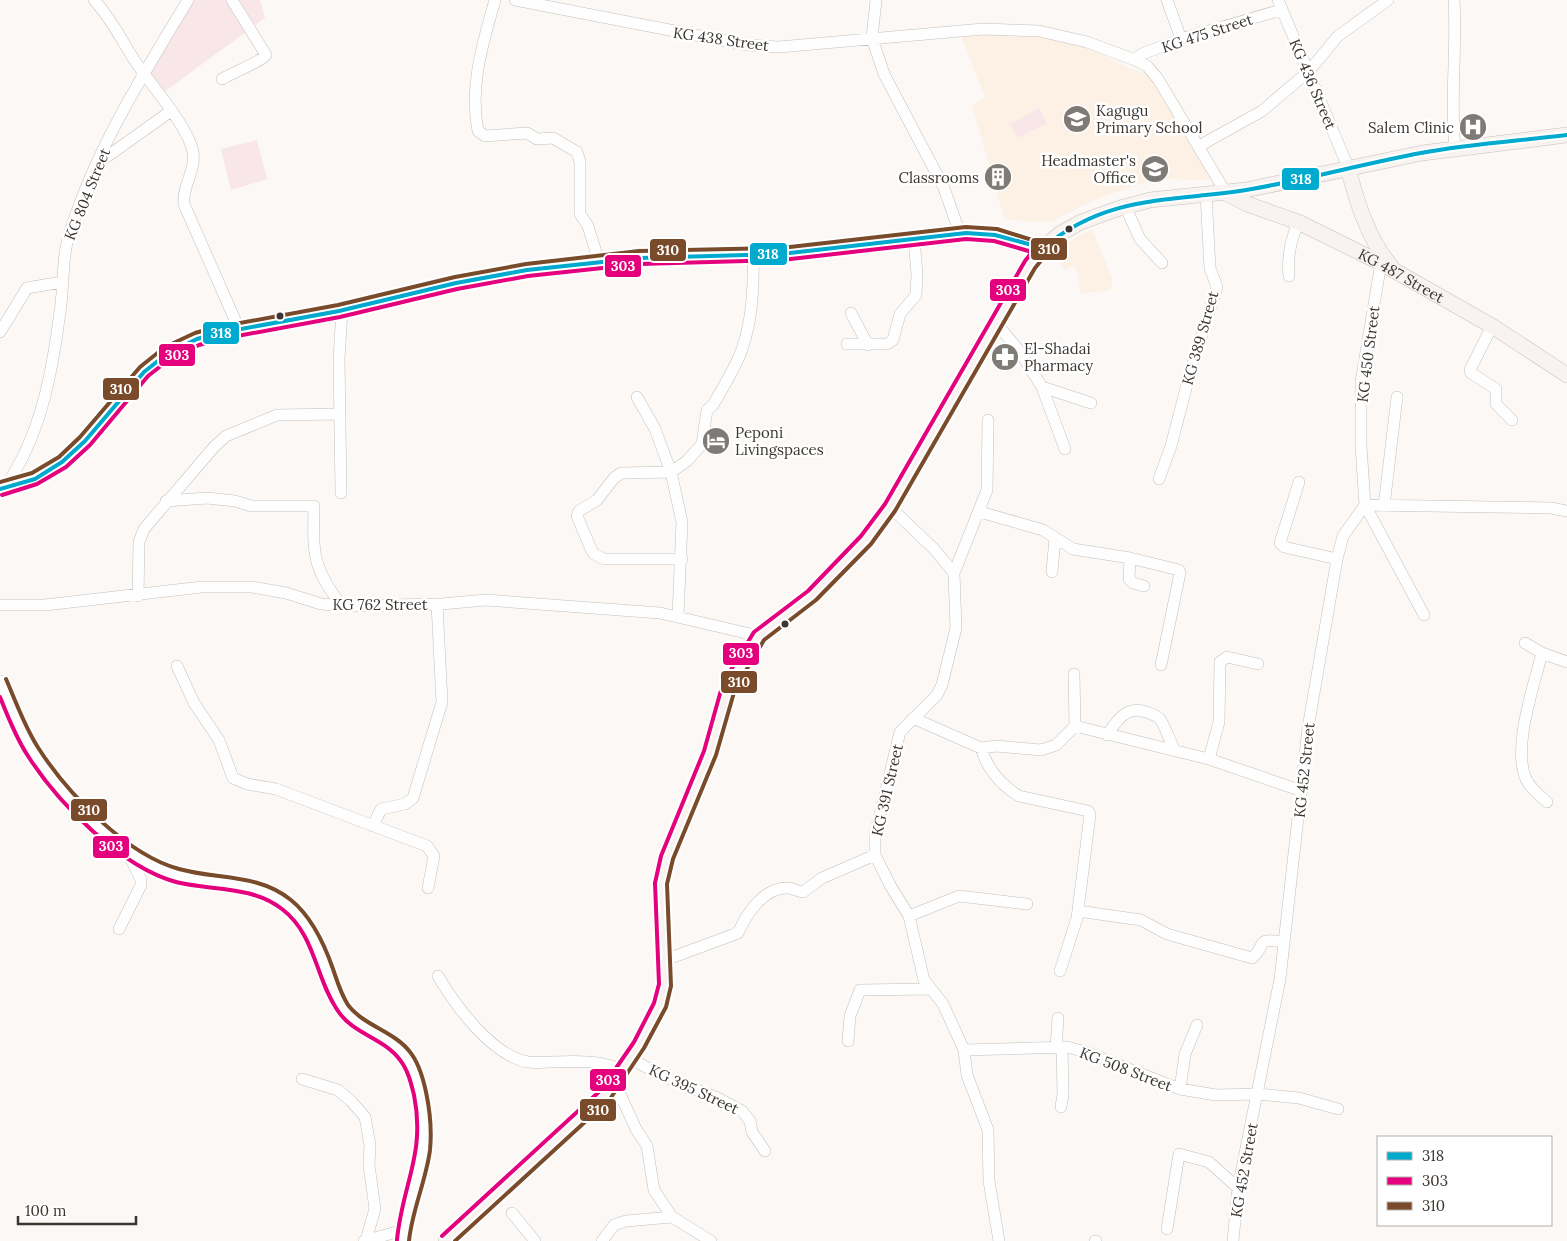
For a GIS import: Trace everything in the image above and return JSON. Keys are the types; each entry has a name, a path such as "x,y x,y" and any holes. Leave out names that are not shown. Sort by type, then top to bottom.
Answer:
{"main road":[{"path":"446,1241 594,1106 615,1083 627,1064 660,1005 665,985 661,883 667,857 710,753 729,686 759,636 799,607 836,572 866,540 890,507 1030,264 1042,248 1061,233 1080,222 1125,206 1150,200 1226,193 1422,153 1567,135"},
{"path":"1348,168 1355,198 1381,254 1395,271"},
{"name":"KG 487 Street","path":"1226,193 1247,204 1298,222 1381,262 1492,326 1567,376"},
{"path":"1,490 35,479 60,466 82,446 144,370 158,358 192,341 239,329 342,310 409,292 524,270 599,262 652,257 753,257 960,234 986,233 1042,248"}],"street":[{"path":"94,0 112,21 144,74 171,111 193,154 191,175 184,196 186,210 239,329"},
{"name":"KG 804 Street","path":"1,490 23,456 40,418 61,304 63,263 70,229 96,164 144,74 188,0"},
{"path":"222,79 266,56 232,0"},
{"path":"495,0 477,66 475,103 478,131 485,136 527,133 538,139 553,138 577,152 580,162 580,214 588,226 599,262"},
{"name":"KG 438 Street","path":"515,0 746,45 779,47 999,29 1039,31 1087,42 1147,66 1158,79 1226,193"},
{"path":"876,0 872,38 884,74 944,188 960,234"},
{"path":"1167,0 1181,39"},
{"path":"1198,146 1262,111 1309,71 1338,36 1388,0"},
{"path":"1454,0 1455,24 1452,92 1455,148"},
{"name":"KG 475 Street","path":"1135,60 1142,54 1181,39 1280,5"},
{"name":"KG 436 Street","path":"1280,5 1348,168"},
{"path":"96,164 171,111"},
{"name":"KG 389 Street","path":"1159,479 1172,446 1191,369 1217,287 1210,268 1206,194"},
{"path":"1125,206 1140,239 1162,263"},
{"path":"1289,276 1287,260 1290,242 1298,222"},
{"path":"847,344 887,344 893,340 900,314 916,295 917,274 914,239"},
{"path":"682,559 604,559 594,554 577,516 579,511 597,500 614,478 621,474 671,472 687,461 702,444 706,410 713,405 741,353 753,292 753,257"},
{"name":"KG 450 Street","path":"1365,505 1361,446 1361,382 1381,262"},
{"path":"0,332 28,288 62,282"},
{"path":"341,493 338,359 342,310"},
{"path":"851,313 868,345"},
{"path":"997,324 1020,352 1042,387 1065,449"},
{"path":"1492,326 1470,370 1471,373 1496,389 1496,404 1512,420"},
{"path":"1042,387 1091,403"},
{"path":"638,397 655,429 671,472 682,522 682,559 678,616"},
{"path":"1384,506 1397,397"},
{"path":"138,596 141,535 166,502 214,447 239,430 277,415 339,414"},
{"path":"890,507 934,549 954,573 980,512 987,490 988,420"},
{"path":"1299,482 1280,543 1284,547 1337,559"},
{"path":"166,502 207,498 235,501 251,506 314,506 313,550 316,562 324,582 341,606"},
{"path":"1365,505 1551,508 1567,511"},
{"path":"1365,505 1424,615"},
{"name":"KG 452 Street","path":"1233,1241 1238,1188 1280,979 1308,728 1337,559 1343,536 1365,505"},
{"path":"980,512 1042,530 1072,549 1130,558 1179,570 1180,573 1161,664"},
{"path":"1052,572 1055,538"},
{"path":"1130,558 1129,579 1133,583 1144,586"},
{"name":"KG 391 Street","path":"954,573 956,628 942,685 937,694 900,732 875,834 875,855 909,916 924,980 943,1004 964,1050 967,1075 983,1112 988,1130 989,1181 999,1241"},
{"name":"KG 762 Street","path":"0,605 45,606 202,587 252,587 286,593 322,604 341,606 436,604 494,600 678,616 759,636"},
{"path":"373,826 381,809 405,804 413,798 440,709 442,692 436,604"},
{"path":"1525,643 1542,653 1567,662"},
{"path":"1542,653 1526,718 1522,746 1527,782 1547,802"},
{"path":"1209,760 1218,722 1220,662 1227,657 1258,664"},
{"path":"177,666 194,703 219,740 233,778 247,784 276,789 427,846 432,850 434,856 428,888"},
{"path":"913,718 981,748 996,746 1041,750 1056,745 1075,726 1074,674"},
{"path":"0,681 34,754 65,793 126,848 157,869 177,876 241,884 265,891 286,903 304,922 316,940 332,986 345,1010 404,1054 414,1075 426,1134 421,1170 403,1236 365,1240 376,1209 369,1166 370,1145 365,1117 338,1090 302,1079"},
{"path":"1107,734 1117,720 1131,710 1137,709 1154,714 1160,720 1175,752"},
{"path":"1075,726 1209,760 1302,791"},
{"path":"981,748 988,767 1010,791 1019,796 1089,812 1078,911 1060,971"},
{"path":"119,928 141,885 141,880 126,848"},
{"path":"664,960 738,933 745,919 765,894 774,890 790,888 803,892 822,878 875,855"},
{"path":"909,916 959,896 1027,904"},
{"path":"1078,911 1141,920 1167,934 1252,958 1261,942 1266,940 1283,942"},
{"name":"KG 395 Street","path":"438,976 467,1020 489,1040 514,1056 528,1062 627,1064 660,1075 718,1098 742,1111 750,1121 752,1132 764,1151"},
{"path":"848,1041 850,1016 860,990 930,989"},
{"path":"1058,1018 1064,1094 1061,1107"},
{"path":"1180,1089 1185,1054 1197,1025"},
{"name":"KG 508 Street","path":"964,1050 1059,1048 1086,1052 1180,1089 1216,1095 1258,1094 1299,1098 1338,1109"},
{"path":"615,1083 636,1129 647,1146 654,1190 672,1217 711,1241"},
{"path":"1167,1229 1177,1156 1179,1154 1209,1162 1238,1188"},
{"path":"512,1213 535,1241"},
{"path":"602,1241 614,1225 626,1220 672,1217"}],"shaded area":[{"path":"184,0 260,0 265,18 156,98 140,74"},
{"name":"Kagugu Primary School","path":"1005,34 1041,37 1083,45 1119,64 1149,75 1185,130 1197,157 1213,180 1161,179 1133,186 1092,201 1053,221 1035,222 1004,219 972,105 985,98 961,36"},
{"path":"1039,108 1047,123 1018,138 1010,124"},
{"path":"257,140 267,179 231,190 221,149"},
{"path":"1092,229 1113,280 1110,290 1081,294 1077,271 1074,266 1064,270 1054,249"}],"transit line":[{"name":"318","path":"1043,248 1067,230 1091,218 1115,209 1140,203 1246,190 1439,150 1567,135"},
{"name":"310","path":"0,482 32,473 59,457 80,437 140,367 165,347 195,333 213,328 338,305 455,277 526,264 639,251 781,248 966,227 997,229 1048,245 1049,251 1035,268 895,511 871,544 816,600 764,640 735,689 716,755 673,859 667,884 671,986 666,1007 644,1048 610,1099 455,1241"},
{"name":"318","path":"0,489 35,479 62,462 85,441 144,372 168,353 197,339 214,334 339,311 456,283 527,270 640,258 781,254 966,233 995,235 1043,248"},
{"name":"303","path":"2,495 37,484 66,467 90,445 148,376 171,358 199,345 216,340 340,317 457,289 528,276 640,264 782,260 966,239 994,241 1032,252 1025,261 885,504 861,536 808,591 754,632 723,683 704,751 661,856 655,883 659,984 654,1003 634,1042 601,1090 442,1236"},
{"name":"310","path":"6,679 25,724 39,749 66,785 100,821 139,851 159,862 179,869 237,878 265,885 291,900 305,914 316,931 326,950 339,987 348,1005 362,1018 396,1039 413,1056 425,1087 430,1113 431,1135 428,1162 409,1241"},
{"name":"303","path":"0,697 16,735 28,756 56,793 93,831 134,863 155,874 190,885 244,892 270,901 282,909 302,931 330,998 344,1019 386,1046 403,1064 414,1095 417,1135 397,1240"}],"place":[{"name":"Kagugu Primary School","path":"1077,119"},
{"name":"Salem Clinic","path":"1473,127"},
{"name":"Headmaster's Office","path":"1155,169"},
{"name":"Classrooms","path":"998,177"},
{"name":"El-Shadai Pharmacy","path":"1005,357"},
{"name":"Peponi Livingspaces","path":"716,441"}]}
